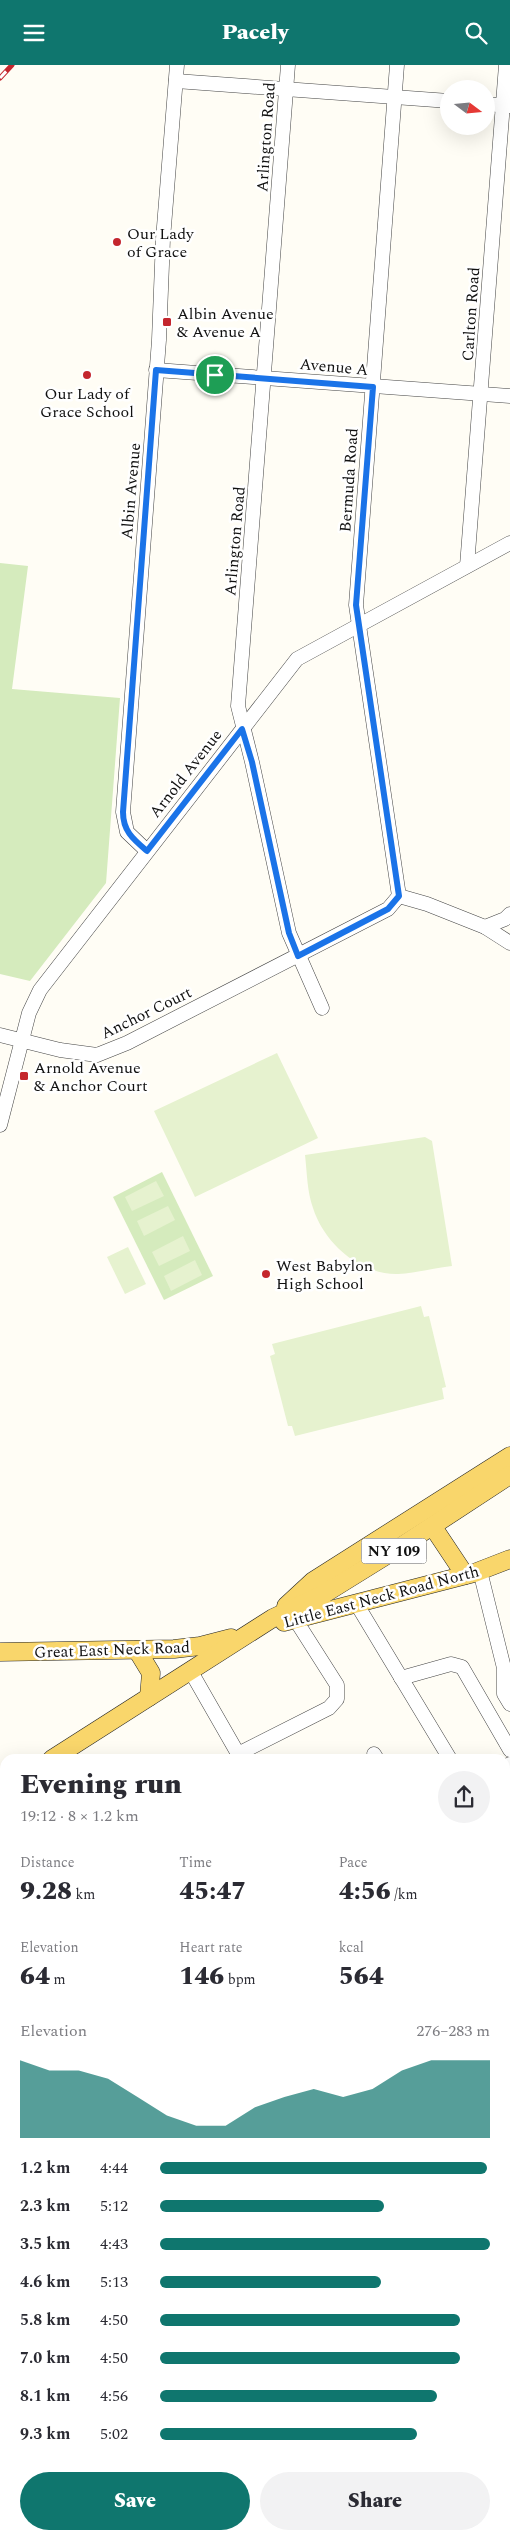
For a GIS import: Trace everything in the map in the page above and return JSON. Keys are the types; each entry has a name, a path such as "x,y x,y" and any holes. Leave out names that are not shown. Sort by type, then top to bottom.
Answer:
{"main road":[{"name":"NY 109","path":"273,1618 313,1581 510,1456"},
{"name":"NY 109","path":"60,1754 251,1631 273,1618 324,1594 433,1527 510,1475"},
{"path":"433,1527 472,1573"},
{"name":"Little East Neck Road North","path":"251,1631 472,1573 510,1559"},
{"name":"Great East Neck Road","path":"0,1652 137,1650 192,1647 251,1631"},
{"path":"137,1650 151,1673 149,1697"}],"street":[{"name":"Albin Avenue","path":"147,851 127,832 123,812 177,65"},
{"name":"Arlington Road","path":"288,65 238,707 242,729 252,762 289,933 322,1008"},
{"name":"Bermuda Road","path":"397,65 356,605 358,625 365,655 399,896"},
{"name":"Carlton Road","path":"467,566 507,105 506,65"},
{"path":"176,81 440,100"},
{"name":"Avenue A","path":"156,370 510,397"},
{"name":"Arnold Avenue","path":"0,1125 31,1007 40,990 297,659 510,543"},
{"path":"399,896 426,904 485,927 510,943"},
{"name":"Anchor Court","path":"0,1035 21,1042 72,1053 97,1055 127,1043 388,909 399,896"},
{"path":"485,927 506,919 510,914"},
{"path":"472,1573 504,1668 504,1694 510,1704"},
{"path":"356,1603 447,1754"},
{"path":"245,1754 329,1708 337,1699 337,1685 295,1619"},
{"path":"401,1678 451,1664 462,1667 510,1750"},
{"path":"190,1671 237,1754"}],"green space":[{"path":"0,563 28,566 12,689 120,698 106,883 30,981 0,974"},
{"path":"277,1053 318,1138 195,1197 154,1111"},
{"path":"425,1137 432,1141 452,1266 398,1274 384,1273 357,1263 335,1245 318,1221 310,1195 305,1155"},
{"path":"162,1172 213,1276 164,1300 113,1197"},
{"path":"156,1181 164,1196 132,1211 125,1197"},
{"path":"168,1206 175,1220 144,1236 137,1221"},
{"path":"183,1236 190,1251 159,1266 152,1252"},
{"path":"128,1247 146,1284 125,1294 107,1257"},
{"path":"195,1260 202,1275 171,1291 164,1276"},
{"path":"421,1306 424,1317 429,1316 446,1387 442,1388 444,1399 295,1436 292,1426 288,1426 270,1356 275,1354 272,1344"}],"railway":[{"path":"0,78 12,65"}],"place":[{"name":"Our Lady of Grace","path":"117,242"},
{"name":"Albin Avenue & Avenue A","path":"167,322"},
{"name":"Our Lady of Grace School","path":"87,375"},
{"name":"Arnold Avenue & Anchor Court","path":"24,1076"},
{"name":"West Babylon High School","path":"266,1274"}],"route":[{"path":"156,370 215,375 373,387 356,605 358,625 365,655 399,896 388,909 298,956 289,933 252,762 242,729 147,851 127,832 123,821 156,370"}]}
